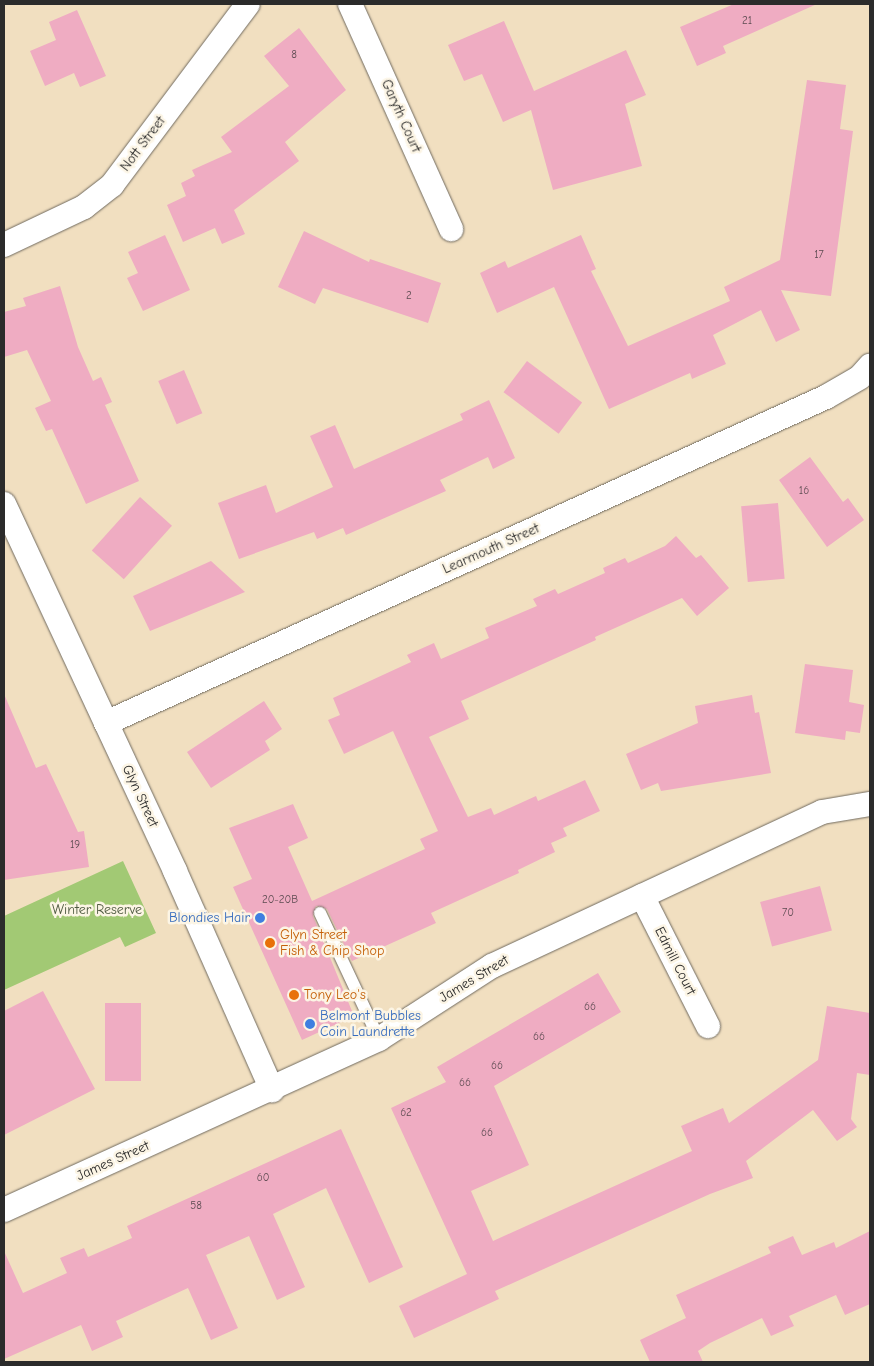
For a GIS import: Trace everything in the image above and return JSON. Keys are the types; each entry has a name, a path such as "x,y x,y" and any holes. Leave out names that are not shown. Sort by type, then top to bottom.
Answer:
{"street":[{"name":"Nott Street","path":"4,245 84,207 112,184 248,4"},
{"name":"Garyth Court","path":"350,4 451,229"},
{"name":"Learmouth Street","path":"106,723 826,397 860,377 870,366"},
{"name":"Glyn Street","path":"4,504 106,723 272,1090"},
{"name":"James Street","path":"4,1210 272,1090 379,1038 492,966 822,812 870,804"},
{"name":"Edmill Court","path":"642,896 708,1026"}],"lane":[{"path":"320,913 379,1038"}],"green space":[{"name":"Winter Reserve","path":"123,861 156,933 125,947 120,937 4,990 4,916"}],"building":[{"path":"734,4 817,4 723,46 726,53 697,66 680,27"},
{"path":"77,10 106,76 80,87 74,73 45,86 30,51 56,40 49,22"},
{"path":"504,21 534,91 626,50 646,95 625,104 642,166 553,190 531,110 503,122 482,74 464,81 448,45"},
{"path":"299,28 346,90 285,142 299,161 234,210 245,234 222,244 215,228 183,242 167,205 186,196 181,183 195,176 192,170 232,152 221,137 289,86 264,56"},
{"path":"807,80 846,85 840,129 853,131 831,296 781,290 800,330 776,342 761,310 713,335 726,364 692,379 690,373 609,409 554,287 497,313 480,273 505,261 508,268 581,235 596,269 591,271 628,346 730,301 724,287 780,260"},
{"path":"304,231 369,262 370,259 441,283 428,323 323,288 315,304 278,287"},
{"path":"165,235 190,290 143,311 127,278 138,273 128,252"},
{"path":"60,286 78,347 93,381 101,377 112,402 105,405 139,481 86,504 52,429 46,431 35,408 51,401 27,350 4,357 4,312 26,306 23,298"},
{"path":"527,361 582,403 559,434 504,392"},
{"path":"184,370 202,413 177,424 158,381"},
{"path":"489,400 515,458 493,469 488,457 440,480 446,491 346,535 343,528 317,539 314,532 239,559 218,503 266,485 276,513 333,487 310,436 335,425 354,469 463,420 460,414"},
{"path":"810,457 843,502 848,498 864,520 827,547 779,480"},
{"path":"140,497 172,526 124,579 92,551"},
{"path":"778,503 785,579 748,582 741,506"},
{"path":"676,536 696,558 701,555 729,588 697,616 682,598 595,637 596,640 461,701 469,719 429,737 468,817 491,808 494,815 536,796 538,801 585,780 600,811 563,828 567,836 551,843 555,852 518,870 519,873 431,913 436,923 352,961 327,909 316,906 313,916 354,1016 302,1040 233,887 252,879 229,828 293,804 308,838 288,847 312,901 425,849 420,839 438,831 393,731 344,754 328,720 340,715 333,698 411,662 407,655 434,643 441,659 489,638 485,628 537,606 533,599 555,589 558,594 605,573 603,568 625,558 628,563 665,546"},
{"path":"211,561 245,592 150,631 133,596"},
{"path":"805,664 853,670 849,702 864,705 860,733 846,731 845,740 795,733"},
{"path":"4,694 36,768 46,764 78,832 84,831 89,867 4,880"},
{"path":"752,695 755,713 759,712 771,773 661,791 658,783 641,790 626,754 698,723 695,706"},
{"path":"264,701 282,729 265,741 270,750 211,788 187,752"},
{"path":"820,886 832,930 772,946 760,902"},
{"path":"598,973 621,1012 494,1086 529,1165 471,1191 493,1241 692,1151 681,1126 723,1108 729,1123 818,1060 827,1006 870,1013 870,1075 857,1073 851,1119 857,1127 837,1141 813,1110 746,1161 753,1178 710,1194 495,1291 499,1299 414,1338 399,1306 467,1274 391,1108 446,1082 437,1067"},
{"path":"43,991 95,1089 4,1135 4,1011"},
{"path":"105,1003 141,1003 141,1081 105,1081"},
{"path":"341,1129 403,1267 369,1283 326,1188 273,1214 305,1287 277,1300 249,1236 206,1255 238,1328 211,1340 188,1288 116,1321 123,1337 92,1351 81,1325 4,1359 4,1251 23,1293 67,1273 60,1258 84,1248 88,1257 132,1238 127,1226"},
{"path":"870,1231 870,1304 845,1315 836,1295 789,1316 794,1326 771,1336 762,1318 710,1343 698,1351 703,1362 650,1362 640,1340 686,1318 676,1295 771,1253 768,1247 793,1236 802,1255 834,1242 836,1248"}],"place":[{"name":"Blondies Hair","path":"260,918"},
{"name":"Glyn Street Fish & Chip Shop","path":"270,943"},
{"name":"Tony Leo's","path":"294,995"},
{"name":"Belmont Bubbles Coin Laundrette","path":"310,1024"}]}
